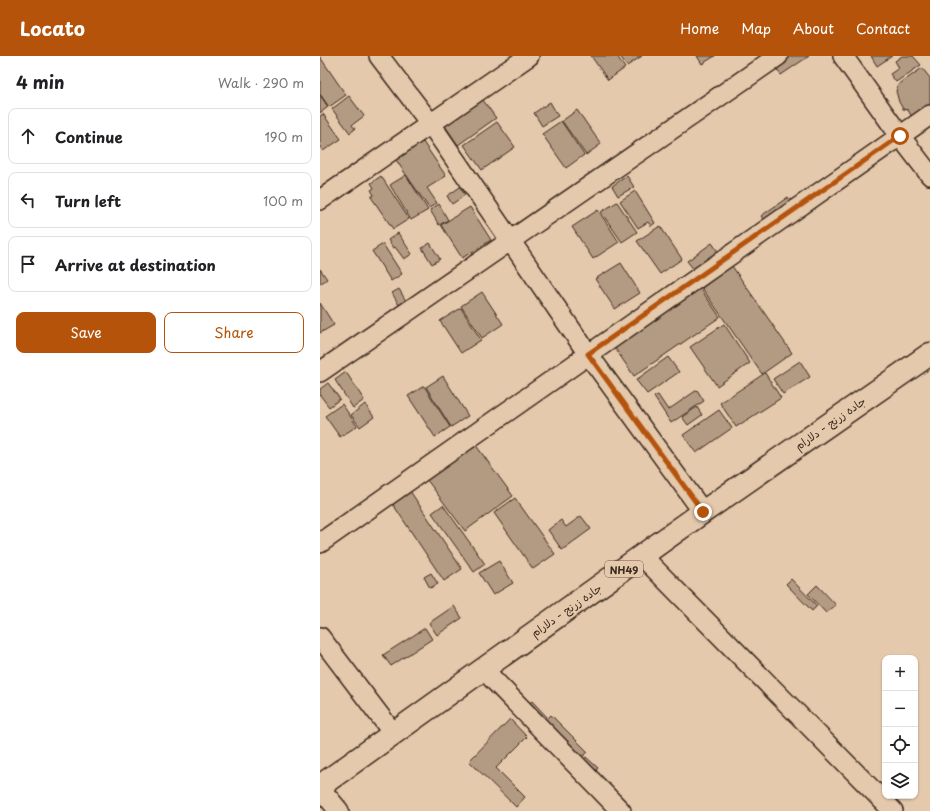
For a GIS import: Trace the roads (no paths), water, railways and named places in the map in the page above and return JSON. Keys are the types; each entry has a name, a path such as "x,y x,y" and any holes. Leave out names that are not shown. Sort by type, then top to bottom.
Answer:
{"highway":[{"name":"جاده زرنج - دلارام","path":"320,787 393,733 703,512 930,354"}],"street":[{"path":"379,56 430,123 588,354 703,512"},
{"path":"320,200 529,56"},
{"path":"320,372 778,56"},
{"path":"843,56 900,136 930,175"},
{"path":"320,543 930,115"},
{"path":"642,556 893,811"},
{"path":"320,637 393,733"},
{"path":"483,669 621,811"},
{"path":"320,787 339,811"}]}
